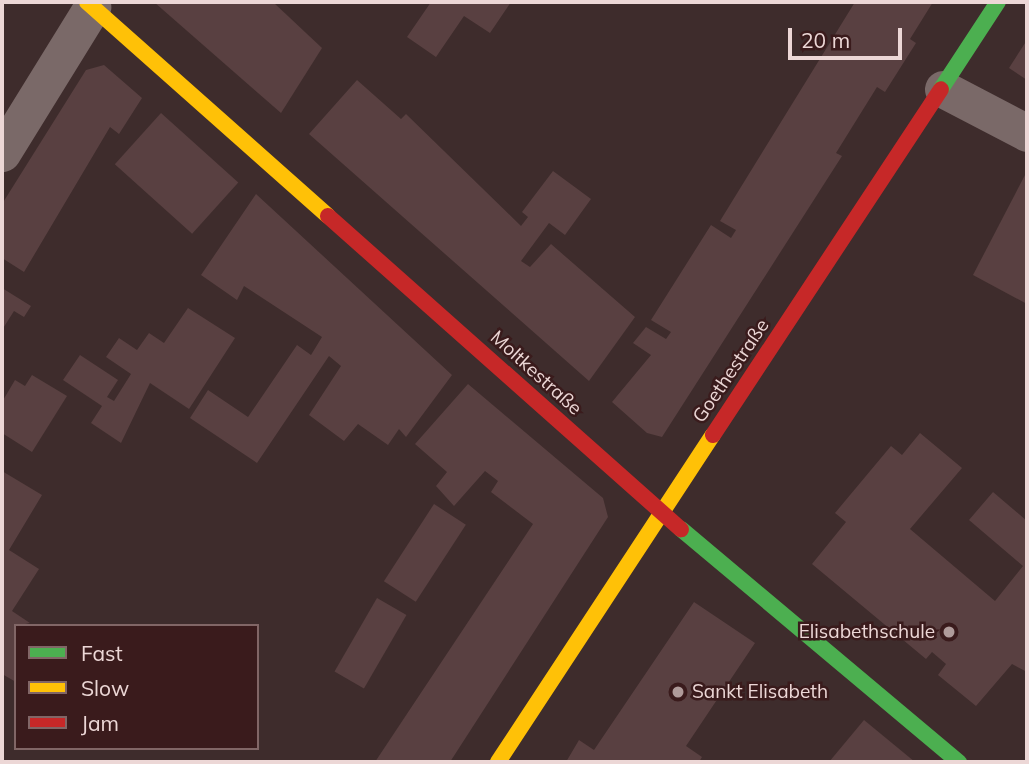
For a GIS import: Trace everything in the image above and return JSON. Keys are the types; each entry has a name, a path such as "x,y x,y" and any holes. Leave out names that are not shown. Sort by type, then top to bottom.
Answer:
{"street":[{"name":"Goethestraße","path":"498,762 998,2"},
{"path":"2,153 90,4"},
{"name":"Moltkestraße","path":"90,4 662,513 959,762"},
{"path":"943,89 1027,134"}],"building":[{"path":"154,2 273,2 322,48 281,113"},
{"path":"431,2 511,2 490,33 464,16 436,57 407,37"},
{"path":"855,2 933,2 910,39 916,43 885,92 877,87 836,153 842,156 662,437 647,433 612,402 651,355 633,343 646,327 666,339 671,332 651,320 711,225 731,238 736,230 720,221"},
{"path":"1027,40 1027,80 1009,68"},
{"path":"104,65 142,98 119,134 110,127 24,272 2,258 2,204 86,70"},
{"path":"357,80 401,119 406,114 521,226 528,217 522,212 553,171 591,199 565,235 549,223 521,261 530,267 551,244 635,317 589,381 309,134"},
{"path":"161,113 238,183 192,234 115,164"},
{"path":"1025,175 1027,177 1027,304 973,275"},
{"path":"256,194 452,375 406,437 399,429 388,445 358,424 344,441 309,415 341,366 329,356 257,463 190,418 208,390 248,417 297,345 311,355 322,337 244,286 237,300 201,275"},
{"path":"2,288 31,306 24,317 14,311 2,330"},
{"path":"188,308 235,338 189,409 150,383 121,443 91,423 102,406 63,380 80,355 118,380 107,397 114,401 131,374 106,357 119,338 137,350 149,333 164,343"},
{"path":"32,375 67,396 32,452 2,433 2,402 15,380 25,386"},
{"path":"468,384 603,498 608,517 450,762 375,762 533,524 491,492 498,481 485,471 454,506 436,486 447,472 415,444"},
{"path":"920,433 962,468 910,529 995,601 1023,566 969,520 993,492 1027,521 1027,672 1012,664 976,706 938,675 946,664 932,652 926,659 812,564 846,522 835,513 891,446 902,455"},
{"path":"2,471 42,495 9,550 39,569 12,611 30,623 14,624 14,681 2,674"},
{"path":"434,504 466,525 416,602 384,581"},
{"path":"377,598 406,615 364,689 334,672"},
{"name":"Sankt Elisabeth","path":"694,602 755,643 686,746 702,757 699,762 566,762 579,740 594,750"},
{"path":"864,720 915,762 829,762"}],"traffic: fast":[{"path":"941,89 998,2"},
{"path":"681,529 959,762"}],"traffic: slow":[{"path":"87,2 328,216"},
{"path":"498,762 713,435"}],"traffic: jam":[{"path":"713,435 941,89"},
{"path":"328,216 681,529"}],"place":[{"name":"Elisabethschule","path":"949,632"},
{"name":"Sankt Elisabeth","path":"678,692"}]}
